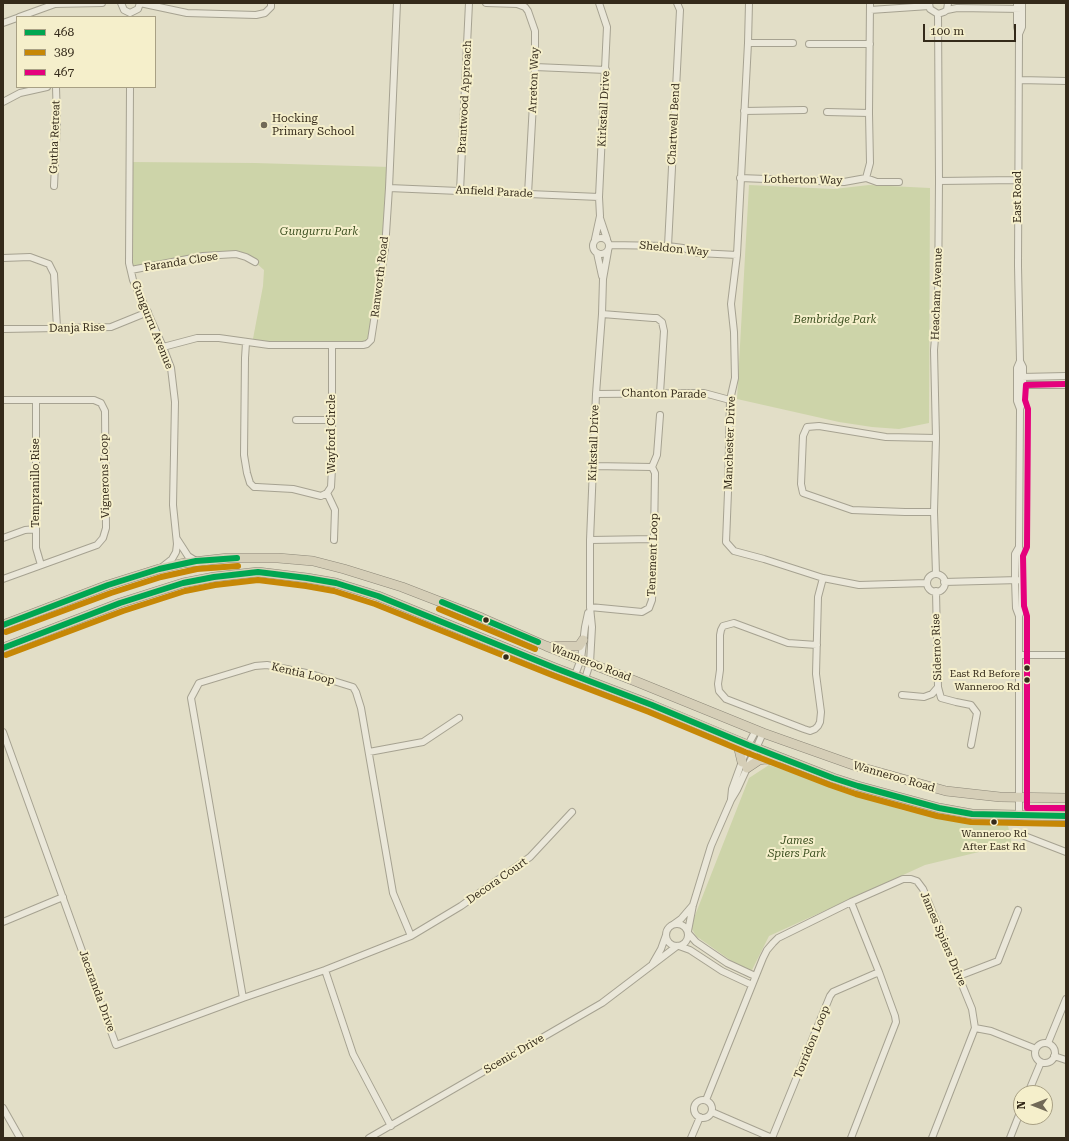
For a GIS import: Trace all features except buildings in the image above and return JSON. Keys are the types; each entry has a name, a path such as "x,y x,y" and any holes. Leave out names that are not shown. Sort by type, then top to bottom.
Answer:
{"highway":[{"name":"Wanneroo Road","path":"3,625 108,585 159,569 196,561 228,558 278,558 313,562 344,569 402,587 482,618 546,646 760,732 856,766 946,791 980,796 1066,798"},
{"name":"Wanneroo Road","path":"3,648 120,603 183,583 214,577 258,572 336,582 378,596 652,705 752,747 858,786 939,808 972,814 1066,816"},
{"path":"546,646 579,646 583,640"},
{"path":"728,736 738,745 745,765 765,759 791,762"}],"street":[{"path":"21,16 55,4 102,3"},
{"path":"121,3 124,10 130,15 138,9 140,3 187,13 262,15 268,11 271,3"},
{"name":"Ranworth Road","path":"163,347 197,338 219,338 246,343 269,345 332,346 367,344 372,336 385,249 397,3"},
{"name":"Brantwood Approach","path":"460,191 469,3"},
{"name":"Arreton Way","path":"486,3 521,5 528,11 534,31 535,68 528,194"},
{"name":"Kirkstall Drive","path":"585,679 590,663 592,627 590,607 590,540 596,394 603,279 608,245 600,216 599,197 607,28 599,3"},
{"name":"Chartwell Bend","path":"668,246 680,10 677,3"},
{"name":"Manchester Drive","path":"749,3 737,255 731,304 734,332 735,378 730,400 726,542 734,551 823,578 859,585 927,583"},
{"path":"947,10 948,3"},
{"path":"866,178 870,163 870,6 929,5 933,12 938,14 957,8 1020,6"},
{"name":"East Road","path":"1019,816 1019,655 1018,616 1016,608 1018,580 1016,554 1019,547 1020,409 1023,401 1020,377 1017,368 1020,361 1018,180 1019,34 1017,27 1020,6"},
{"name":"Heacham Avenue","path":"936,574 934,512 936,438 934,350 938,303 938,14"},
{"path":"3,23 16,18"},
{"path":"748,43 793,43"},
{"path":"809,44 870,44"},
{"path":"535,68 606,70"},
{"path":"1018,80 1066,81"},
{"path":"3,102 20,93 42,88"},
{"name":"Gutha Retreat","path":"54,186 57,121 56,88"},
{"name":"Gungurru Avenue","path":"130,88 129,263 133,280 171,368 175,402 173,505 177,539 176,552 172,559 159,569"},
{"path":"744,111 804,110"},
{"path":"827,112 869,114"},
{"name":"Lotherton Way","path":"740,178 844,182 866,178 877,182 899,182"},
{"path":"939,181 1018,180"},
{"name":"Anfield Parade","path":"389,188 599,197"},
{"name":"Kirkstall Drive","path":"596,239 600,216"},
{"path":"600,237 608,245 602,254 597,253 593,247 596,239 600,237"},
{"name":"Sheldon Way","path":"608,245 668,246 683,248 698,253 737,255"},
{"name":"Kirkstall Drive","path":"597,253 603,279"},
{"name":"Faranda Close","path":"131,270 204,256 236,254 255,262"},
{"path":"3,258 30,257 49,264 54,274 56,328"},
{"name":"Danja Rise","path":"3,329 111,327 148,312"},
{"path":"602,314 657,318 662,322 664,331 660,393"},
{"path":"246,343 244,455 250,483 254,487 293,489 321,496 327,493 335,510 334,540"},
{"name":"Wayford Circle","path":"327,493 331,487 332,468 332,346"},
{"path":"1020,377 1066,376"},
{"path":"1020,385 1066,384"},
{"name":"Chanton Parade","path":"596,394 704,393 730,400"},
{"name":"Vignerons Loop","path":"3,400 94,400 101,403 105,411 106,528 103,538 97,545 3,579"},
{"name":"Tempranillo Rise","path":"36,400 36,548 41,565"},
{"name":"Tenement Loop","path":"590,607 642,612 649,608 652,600 655,473 652,467 657,455 660,415"},
{"path":"296,420 332,420"},
{"path":"934,512 852,510 804,493 801,484 802,436 807,426 819,426 886,437 936,438"},
{"path":"593,466 652,467"},
{"path":"3,538 25,530 36,529"},
{"name":"Gungurru Avenue","path":"177,539 188,556 196,561"},
{"path":"590,540 654,539"},
{"path":"936,574 941,575 944,582 941,590 936,591 929,588 927,583 928,578 936,574"},
{"path":"817,645 788,644 734,623 723,626 720,635 719,692 726,699 797,727 810,731 815,729 820,722 821,712 816,674 817,645 818,597 823,578"},
{"path":"944,582 1018,580"},
{"name":"Siderno Rise","path":"902,695 924,697 932,694 938,687 936,591"},
{"name":"Kirkstall Drive","path":"575,675 581,659 583,640 590,607"},
{"path":"1019,655 1066,655"},
{"name":"Kentia Loop","path":"242,998 191,698 199,683 255,666 267,665 311,674 353,687 361,708 393,893 411,936"},
{"path":"938,687 941,698 971,705 976,713 971,745"},
{"path":"369,752 423,742 459,718"},
{"name":"Jacaranda Drive","path":"3,732 5,746 63,897 116,1045 242,998 325,970 411,936"},
{"path":"678,946 682,945 686,941 693,905 711,846 731,800 732,789 760,732"},
{"name":"Decora Court","path":"411,936 461,906 530,858 572,812"},
{"path":"1022,835 1066,852"},
{"name":"James Spiers Drive","path":"706,1100 755,976 767,950 778,938 850,902 903,879 917,881 923,889 972,1009 975,1028"},
{"path":"3,922 63,897"},
{"path":"850,902 879,972 896,1022 851,1138"},
{"path":"693,905 681,919 668,928 666,935 669,943 690,950 722,971 752,985"},
{"path":"959,976 998,961 1018,910"},
{"path":"674,924 682,925 696,942 726,963 755,976"},
{"name":"Scenic Drive","path":"653,963 661,950 666,935"},
{"name":"Scenic Drive","path":"369,1138 602,1003 653,963 678,946"},
{"path":"325,970 354,1054 391,1126"},
{"name":"Torridon Loop","path":"772,1138 830,996 833,992 879,972"},
{"path":"1048,1043 1066,999"},
{"path":"932,1138 975,1028 991,1031 1036,1049"},
{"path":"1048,1043 1054,1048 1054,1056 1049,1061 1041,1062 1036,1057 1036,1049 1040,1044 1048,1043"},
{"path":"1054,1056 1066,1060"},
{"path":"1031,1085 1041,1062"},
{"path":"706,1100 712,1105 712,1112 707,1117 700,1117 695,1112 695,1106 699,1101 706,1100"},
{"path":"3,1108 20,1138"},
{"path":"712,1112 772,1138"},
{"path":"692,1138 700,1117"},
{"path":"1010,1138 1015,1125"}],"green space":[{"name":"Gungurru Park","path":"130,162 255,163 390,167 385,249 367,344 252,344 263,286 264,270 255,262 246,257 203,256 131,270"},
{"name":"Bembridge Park","path":"749,185 834,189 869,185 930,188 929,423 899,429 872,427 839,422 737,399"},
{"name":"James Spiers Park","path":"769,765 902,810 963,823 1008,826 1012,844 925,865 769,936 750,974 696,936 692,929 694,918 749,778"}],"transit line":[{"name":"467","path":"1066,384 1026,385 1025,400 1028,409 1027,547 1023,556 1024,606 1027,616 1027,808 1066,808"},
{"name":"468","path":"3,625 108,585 159,569 196,561 237,558"},
{"name":"389","path":"6,632 111,593 161,577 197,569 238,566"},
{"name":"468","path":"3,648 120,603 183,583 214,577 258,572 307,578 336,583 378,596 555,668 652,705 748,745 833,778 858,786 939,808 972,814 1066,816"},
{"name":"389","path":"6,655 123,611 185,591 215,585 258,580 306,586 334,591 375,604 649,712 745,752 856,794 937,816 971,822 1066,824"},
{"name":"468","path":"442,602 538,642"},
{"name":"389","path":"439,609 535,649"}],"place":[{"name":"Hocking Primary School","path":"264,125"},
{"name":"East Rd Before Wanneroo Rd","path":"1027,680"},
{"name":"Wanneroo Rd After East Rd","path":"994,822"}]}
